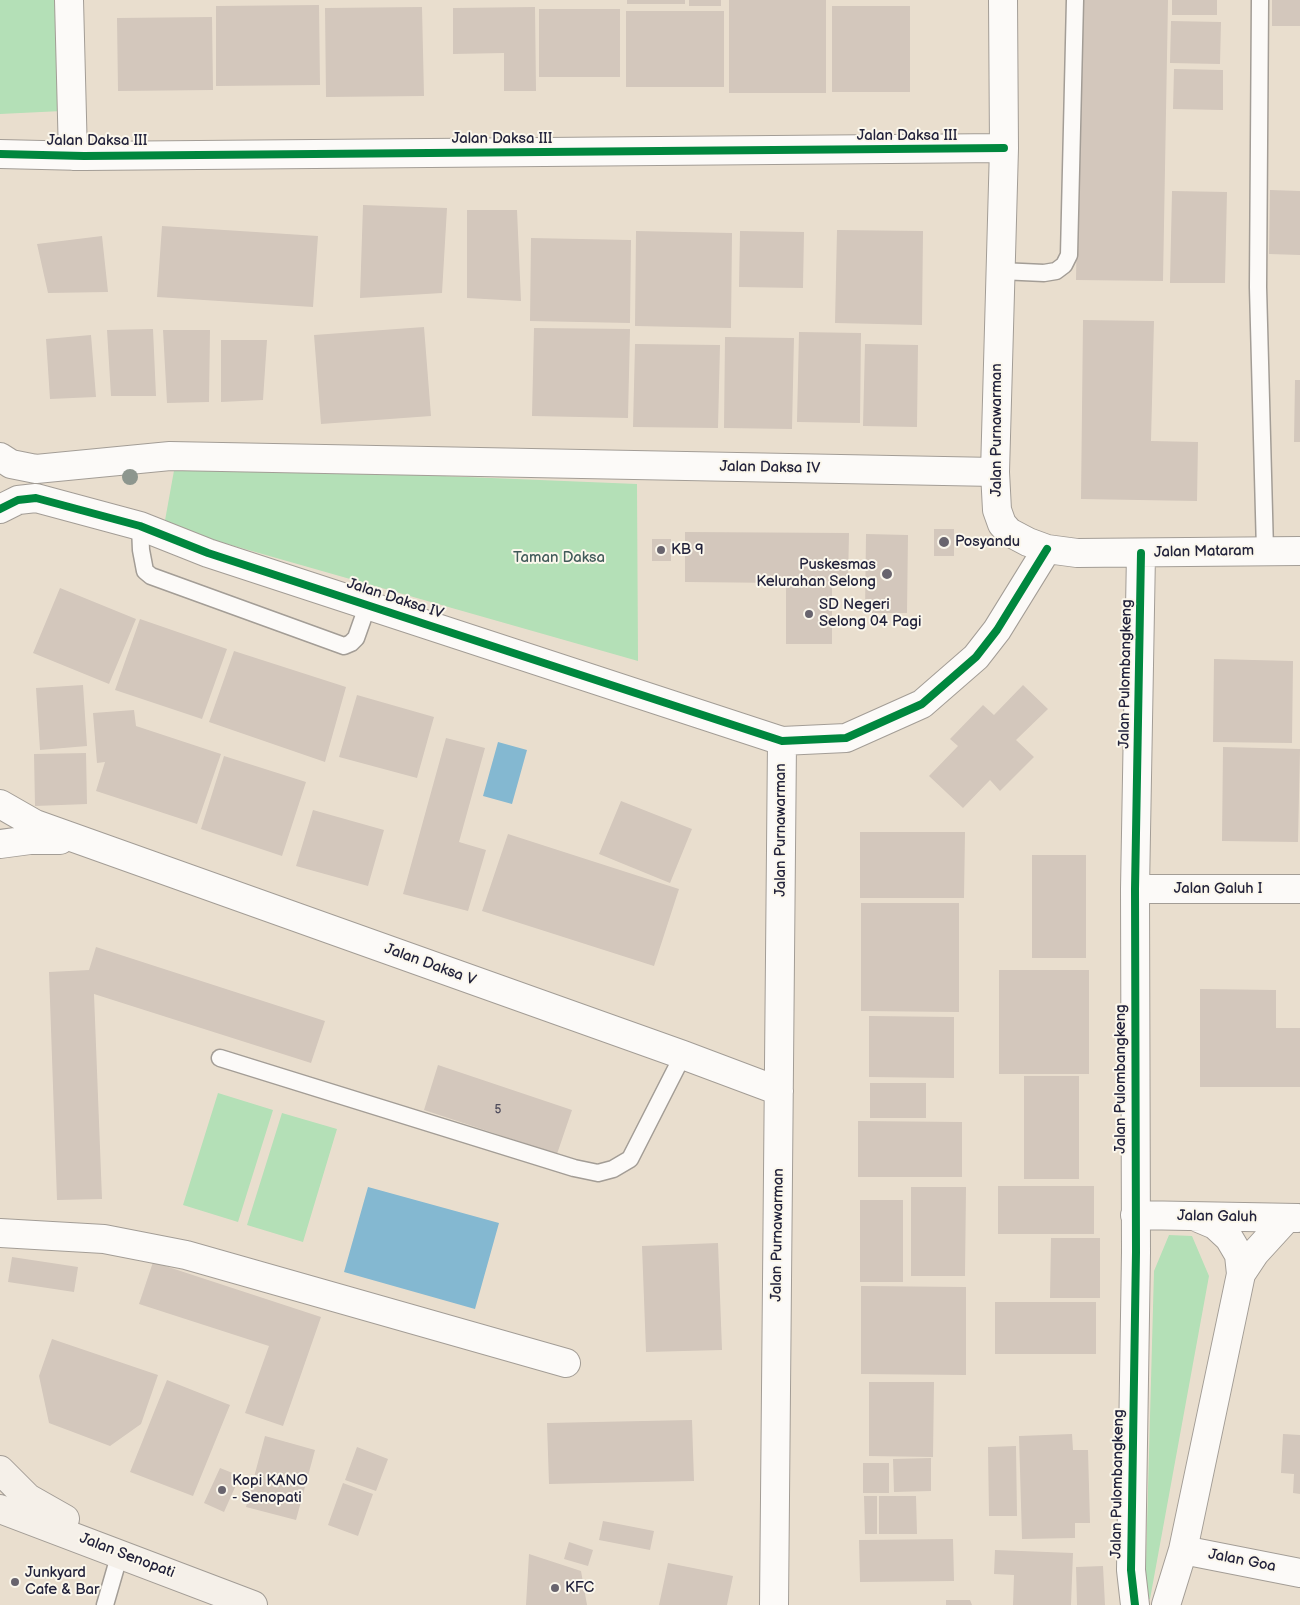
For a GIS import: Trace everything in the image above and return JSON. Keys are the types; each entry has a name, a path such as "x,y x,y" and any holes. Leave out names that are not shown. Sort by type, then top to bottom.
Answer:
{"main road":[{"path":"0,1470 28,1498 120,1553"},
{"name":"Jalan Senopati","path":"0,1509 253,1605"}],"street":[{"path":"69,0 73,156"},
{"name":"Jalan Purnawarman","path":"774,1605 782,741 846,738 922,704 976,657 997,630 1047,549 1008,532 1002,524 997,510 994,472 1004,148 1003,0"},
{"name":"Jalan Daksa III","path":"0,154 73,156 1004,148"},
{"name":"Jalan Daksa IV","path":"0,457 11,464 36,469 170,456 994,472"},
{"path":"36,469 36,498"},
{"name":"Jalan Daksa IV","path":"0,509 18,500 36,498 140,526 208,552 782,741"},
{"name":"Jalan Mataram","path":"1047,549 1077,553 1300,551"},
{"name":"Jalan Pulombangkeng","path":"1135,1605 1131,1570 1136,1252 1135,889 1141,553"},
{"name":"Jalan Daksa V","path":"0,804 34,824 79,841 683,1055 779,1091"},
{"name":"Jalan Daksa V","path":"0,844 30,840 79,841"},
{"name":"Jalan Galuh I","path":"1135,889 1300,889"},
{"name":"Jalan Galuh","path":"1135,1215 1294,1218"},
{"path":"1136,1252 1148,1236 1162,1224 1178,1219 1197,1217 1215,1225 1229,1238 1238,1255 1241,1274 1183,1550 1166,1605"},
{"path":"1241,1274 1255,1253 1294,1218"},
{"path":"0,1233 104,1239 186,1254 566,1363"},
{"name":"Jalan Goa","path":"1183,1550 1300,1573"}],"lane":[{"path":"1000,272 1044,273 1056,270 1064,265 1069,255 1075,0"},
{"path":"1260,0 1258,287 1265,551"},
{"path":"140,526 141,550 145,571 151,576 344,646 351,644 356,638 368,604"},
{"path":"220,1058 574,1168 598,1173 613,1169 630,1158 683,1055"},
{"path":"105,1605 120,1553"}],"green space":[{"path":"0,0 60,0 62,111 0,114"},
{"name":"Taman Daksa","path":"175,465 637,484 638,661 164,526"},
{"path":"218,1093 273,1110 238,1222 183,1205"},
{"path":"282,1113 337,1129 303,1242 247,1225"},
{"path":"1169,1235 1192,1236 1209,1276 1150,1599 1145,1599 1154,1271"}],"water":[{"path":"498,742 527,750 512,804 483,796"},
{"path":"368,1187 499,1223 475,1309 344,1272"}],"building":[{"path":"627,0 685,0 685,4 627,4"},
{"path":"689,0 721,0 721,6 689,6"},
{"path":"729,0 826,0 826,93 729,93"},
{"path":"1081,0 1168,0 1163,281 1076,280"},
{"path":"1172,0 1217,0 1217,15 1172,15"},
{"path":"1272,0 1300,0 1300,26 1272,26"},
{"path":"319,5 320,85 216,86 216,6"},
{"path":"832,6 910,6 910,92 832,92"},
{"path":"422,7 424,96 326,97 325,8"},
{"path":"535,7 536,91 504,91 504,53 453,54 453,8"},
{"path":"539,9 620,9 620,77 539,77"},
{"path":"626,11 724,11 724,87 626,87"},
{"path":"212,17 213,90 118,91 117,18"},
{"path":"1171,21 1221,22 1220,64 1170,63"},
{"path":"1174,69 1223,70 1223,110 1173,109"},
{"path":"1270,190 1300,191 1300,255 1269,254"},
{"path":"1172,191 1227,192 1225,283 1170,283"},
{"path":"363,205 447,208 442,293 360,298"},
{"path":"467,210 517,210 521,301 467,298"},
{"path":"162,226 318,236 313,307 157,297"},
{"path":"837,230 923,231 922,325 835,323"},
{"path":"636,231 732,233 731,328 635,326"},
{"path":"740,231 804,232 803,288 739,287"},
{"path":"102,236 108,292 48,293 37,244"},
{"path":"531,238 631,240 630,323 530,321"},
{"path":"1083,320 1154,321 1151,441 1198,442 1197,501 1081,499"},
{"path":"424,327 431,416 321,424 314,335"},
{"path":"534,328 630,329 628,418 532,416"},
{"path":"153,329 156,396 111,396 107,330"},
{"path":"163,330 210,330 209,402 167,403"},
{"path":"799,332 861,333 860,423 797,422"},
{"path":"91,335 96,397 50,399 46,339"},
{"path":"725,337 794,338 792,429 724,428"},
{"path":"221,340 267,340 263,400 221,402"},
{"path":"635,344 720,345 718,428 633,427"},
{"path":"865,344 918,345 917,427 863,426"},
{"path":"1295,380 1300,380 1300,442 1294,442"},
{"name":"Posyandu","path":"934,529 954,529 954,556 934,556"},
{"name":"SD Negeri Selong 04 Pagi","path":"685,532 849,533 848,583 832,583 832,644 786,644 786,583 685,582"},
{"name":"Puskesmas Kelurahan Selong","path":"866,534 908,535 907,613 865,613"},
{"name":"KB 9","path":"652,539 671,539 671,561 652,561"},
{"path":"60,588 136,619 109,684 33,653"},
{"path":"140,619 227,649 202,719 115,690"},
{"path":"234,651 346,687 325,762 209,722"},
{"path":"1214,659 1293,661 1292,743 1213,742"},
{"path":"83,685 87,746 40,750 36,688"},
{"path":"1023,685 1048,709 1016,740 1034,757 1000,791 990,780 963,808 929,776 958,746 950,739 983,705 994,715"},
{"path":"357,695 434,717 417,778 339,757"},
{"path":"134,710 136,726 221,754 197,824 96,791 105,762 97,763 93,713"},
{"path":"446,738 485,748 459,842 486,850 468,911 403,894"},
{"path":"1223,747 1300,749 1298,842 1222,841"},
{"path":"86,753 87,804 35,806 34,754"},
{"path":"224,756 306,782 282,856 201,829"},
{"path":"621,801 692,829 670,883 599,854"},
{"path":"313,810 384,830 368,886 296,866"},
{"path":"860,832 965,832 964,898 860,898"},
{"path":"508,834 679,889 654,966 482,911"},
{"path":"1032,855 1086,855 1086,958 1032,958"},
{"path":"861,903 959,903 959,1012 861,1011"},
{"path":"96,947 325,1021 311,1063 94,994 102,1199 57,1200 49,972 89,970"},
{"path":"999,970 1089,970 1089,1074 999,1074"},
{"path":"1200,989 1276,990 1276,1028 1300,1028 1300,1087 1200,1087"},
{"path":"869,1016 954,1017 954,1078 869,1077"},
{"path":"438,1065 572,1110 557,1154 424,1110"},
{"path":"1024,1076 1079,1076 1079,1179 1024,1179"},
{"path":"870,1083 926,1083 926,1118 870,1118"},
{"path":"858,1121 962,1122 962,1177 858,1177"},
{"path":"998,1186 1094,1186 1094,1234 998,1234"},
{"path":"911,1187 966,1187 965,1276 911,1276"},
{"path":"860,1200 903,1200 903,1282 860,1282"},
{"path":"1051,1238 1100,1238 1100,1298 1050,1298"},
{"path":"718,1243 722,1350 646,1352 642,1246"},
{"path":"12,1257 78,1267 74,1292 8,1282"},
{"path":"153,1262 321,1317 283,1426 245,1413 269,1346 139,1304"},
{"path":"861,1286 966,1287 966,1375 861,1374"},
{"path":"995,1302 1096,1302 1096,1354 995,1354"},
{"path":"52,1339 158,1375 141,1424 110,1446 49,1423 39,1376"},
{"path":"167,1380 230,1405 193,1496 130,1472"},
{"path":"869,1382 934,1382 933,1457 869,1456"},
{"path":"692,1420 694,1481 549,1484 547,1423"},
{"path":"1072,1434 1073,1450 1088,1450 1090,1523 1075,1523 1075,1538 1022,1539 1019,1436"},
{"path":"1283,1434 1300,1435 1300,1494 1293,1493 1294,1474 1281,1473"},
{"path":"265,1436 315,1450 296,1520 246,1507"},
{"path":"1016,1446 1017,1516 989,1516 988,1447"},
{"path":"357,1447 388,1459 376,1491 345,1480"},
{"path":"931,1458 931,1491 894,1492 893,1459"},
{"path":"863,1463 889,1463 889,1493 863,1493"},
{"name":"Kopi KANO - Senopati","path":"220,1468 240,1476 224,1512 204,1503"},
{"path":"343,1483 373,1494 358,1536 328,1525"},
{"path":"864,1496 877,1496 877,1534 865,1534"},
{"path":"879,1496 916,1496 917,1534 879,1534"},
{"path":"603,1521 654,1531 650,1550 599,1540"},
{"path":"953,1539 954,1581 860,1582 859,1540"},
{"path":"569,1542 593,1550 588,1566 564,1559"},
{"path":"995,1550 1073,1553 1071,1605 1013,1605 1014,1575 994,1574"},
{"name":"KFC","path":"529,1554 581,1571 587,1605 526,1605"},
{"path":"668,1563 733,1576 727,1605 659,1605"},
{"path":"1103,1566 1105,1605 1077,1605 1076,1567"},
{"path":"946,1600 970,1600 972,1605 946,1605"}],"cycle path":[{"path":"0,154 84,156 1004,148"},
{"path":"0,509 18,500 36,498 140,526 208,553 782,741 846,738 922,704 976,657 997,630 1047,549"},
{"path":"1135,1605 1131,1570 1136,1252 1135,889 1141,553"}],"place":[{"name":"Posyandu","path":"944,542"},
{"name":"KB 9","path":"661,550"},
{"name":"Puskesmas Kelurahan Selong","path":"887,574"},
{"name":"SD Negeri Selong 04 Pagi","path":"809,614"},
{"name":"Kopi KANO - Senopati","path":"222,1490"},
{"name":"Junkyard Cafe & Bar","path":"15,1582"},
{"name":"KFC","path":"555,1588"}]}
